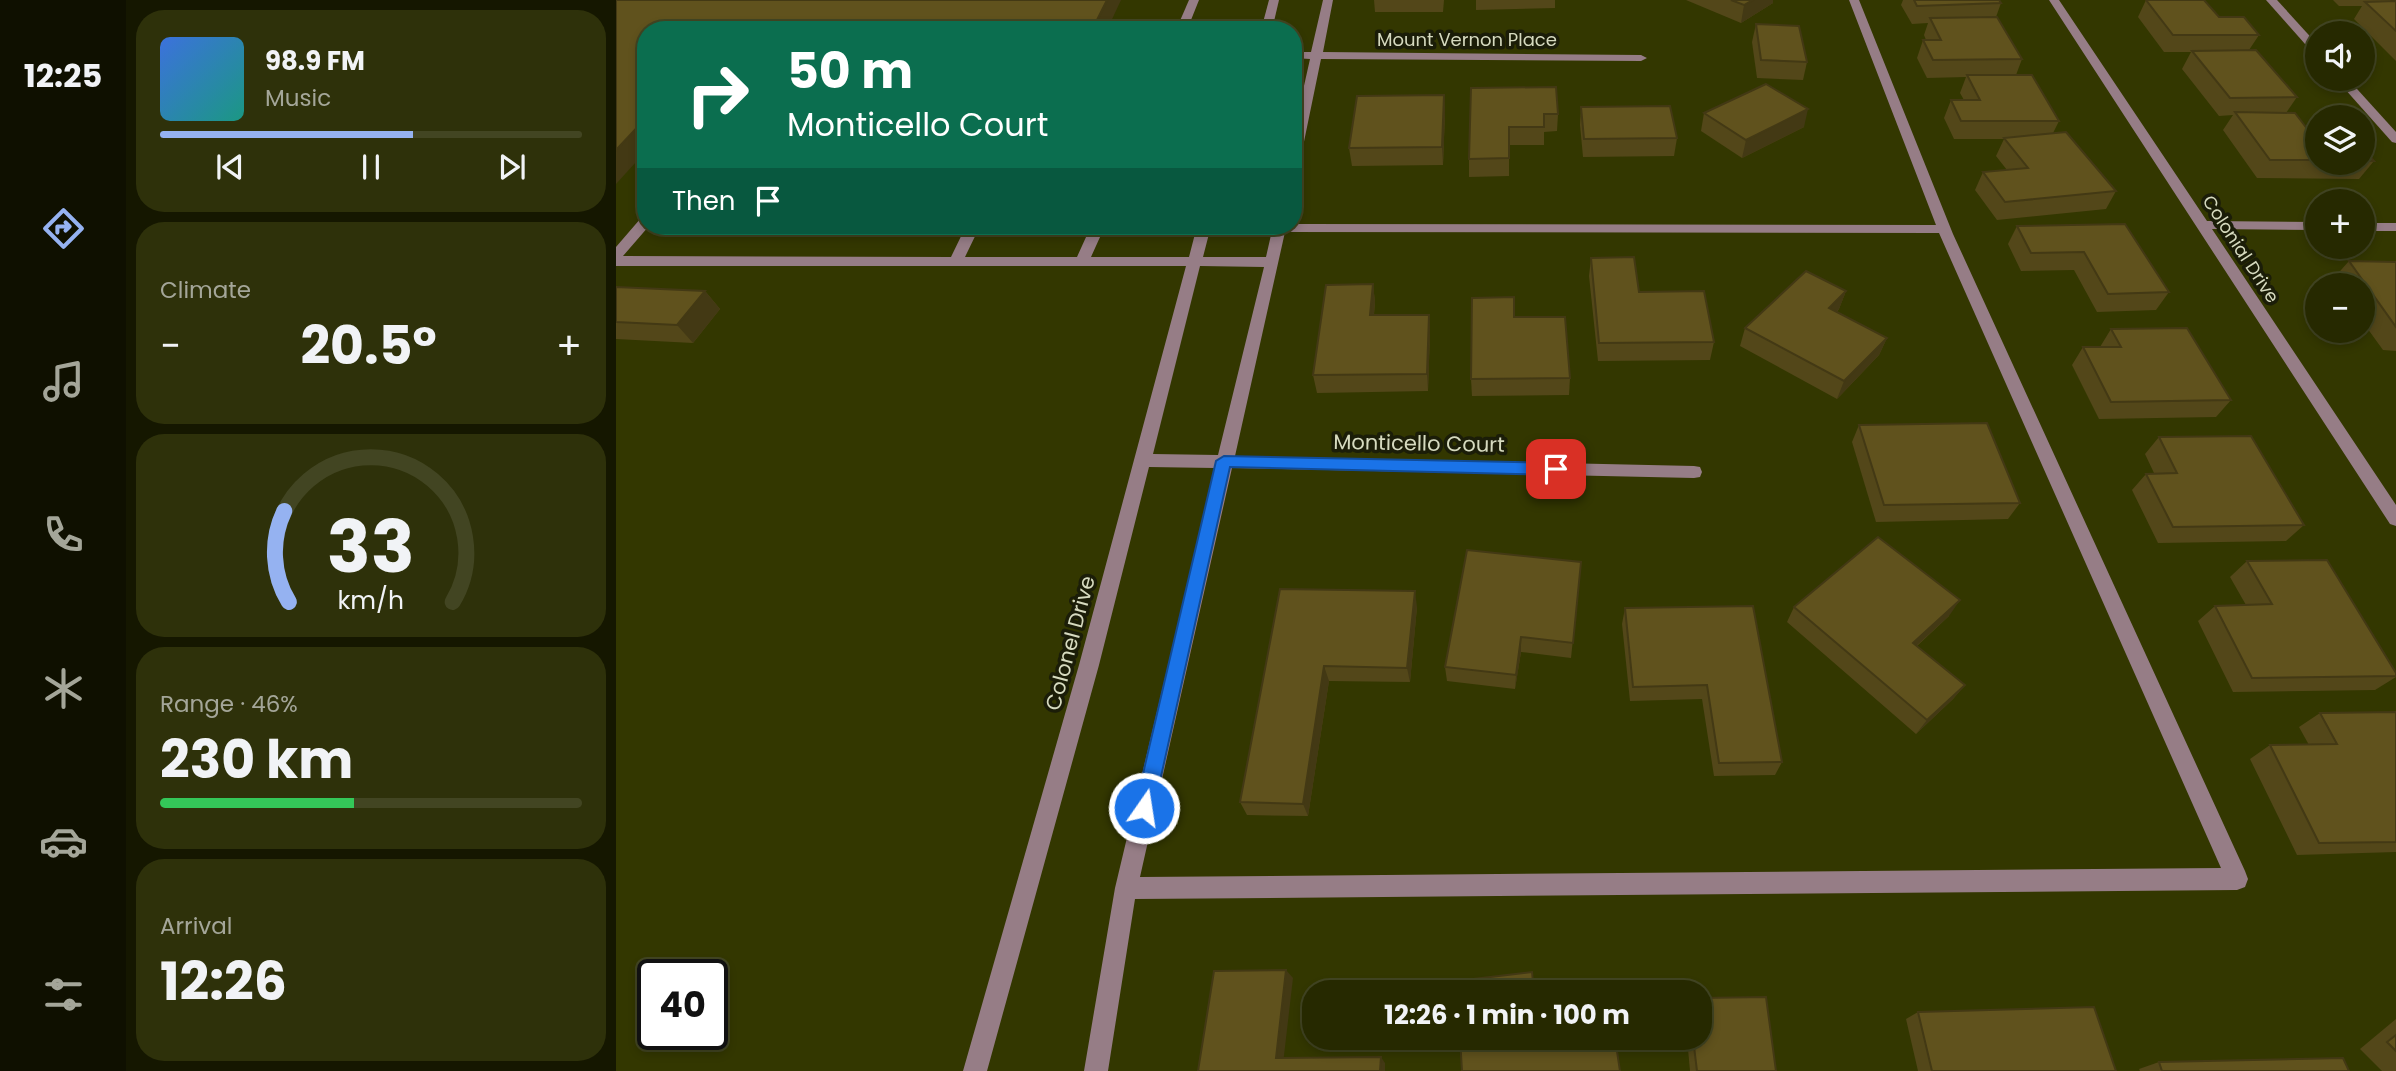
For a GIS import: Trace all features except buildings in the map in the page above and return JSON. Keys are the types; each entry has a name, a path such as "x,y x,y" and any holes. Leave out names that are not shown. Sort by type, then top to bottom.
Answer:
{"street":[{"path":"1185,21 1194,0"},
{"path":"1268,21 1274,0"},
{"path":"1302,125 1328,0"},
{"path":"1126,888 2237,879 1944,229 1854,0"},
{"name":"Colonial Drive","path":"2054,0 2396,519"},
{"path":"2271,0 2305,38"},
{"name":"Mount Vernon Place","path":"1302,55 1641,58"},
{"path":"2353,91 2396,139"},
{"path":"2202,225 2305,226"},
{"path":"1302,227 1944,229"},
{"path":"2375,227 2396,227"},
{"path":"616,259 637,232"},
{"path":"956,261 969,235"},
{"path":"1082,262 1094,235"},
{"name":"Colonel Drive","path":"975,1071 1089,665 1201,235"},
{"path":"1097,1071 1126,888 1278,235"},
{"path":"616,259 1272,262"},
{"name":"Monticello Court","path":"1142,460 1695,472"}],"route":[{"path":"1144,808 1224,461 1556,469"}]}
